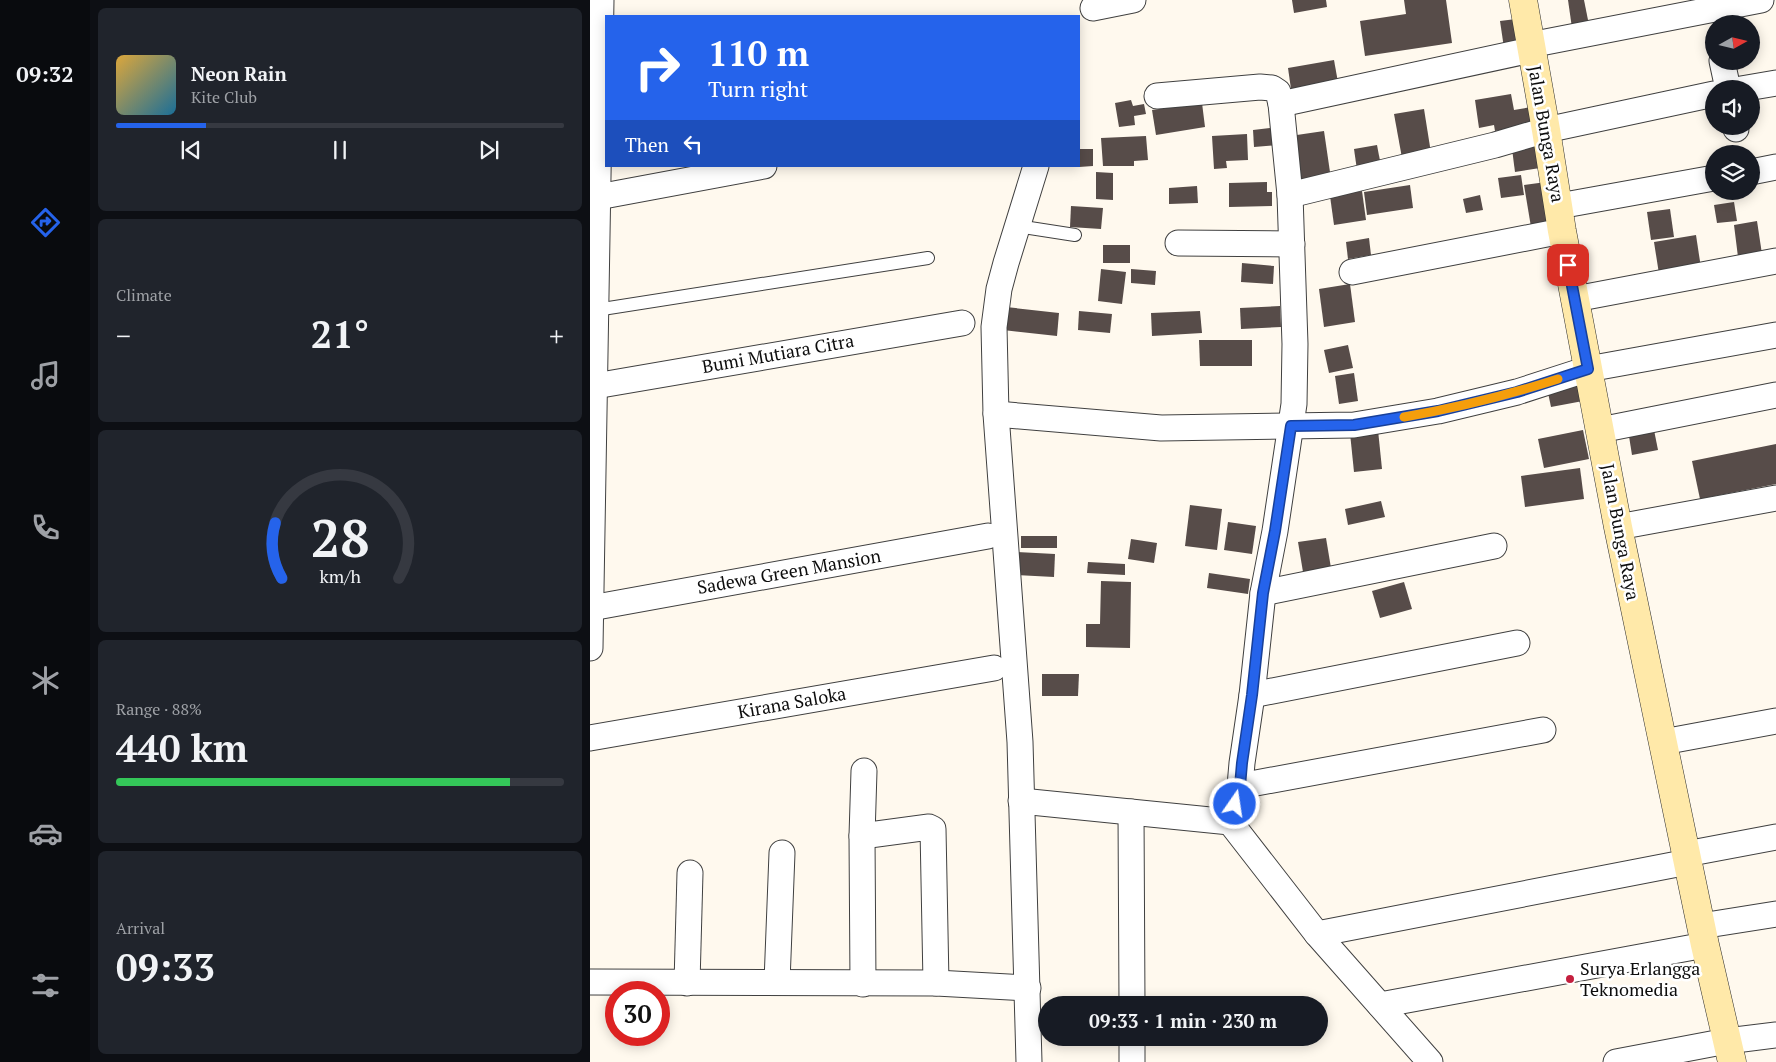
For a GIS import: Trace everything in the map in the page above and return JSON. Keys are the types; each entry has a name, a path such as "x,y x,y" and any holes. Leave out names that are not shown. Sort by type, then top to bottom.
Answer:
{"main road":[{"name":"Jalan Bunga Raya","path":"1523,0 1560,219 1618,526 1703,935 1730,1051"}],"street":[{"path":"590,648 598,197 603,97 595,59 601,0"},
{"path":"1092,8 1133,0"},
{"path":"1281,104 1531,48 1761,0"},
{"path":"1760,86 1776,83"},
{"path":"1157,96 1260,87 1272,88 1278,92 1281,104 1290,195 1294,404 1275,531 1263,593 1240,786 1230,822"},
{"path":"1290,195 1495,145 1546,130 1705,96"},
{"path":"598,197 759,167"},
{"path":"1029,1062 1020,742 996,414 994,327 999,289 1036,167"},
{"path":"1760,170 1776,167"},
{"path":"1352,272 1705,180"},
{"path":"1178,243 1292,244"},
{"path":"1575,299 1776,261"},
{"name":"Bumi Mutiara Citra","path":"595,386 962,323"},
{"path":"996,414 1161,428 1354,425 1438,411 1517,392 1588,369 1776,335"},
{"path":"1600,430 1776,395"},
{"path":"1618,526 1776,498"},
{"name":"Sadewa Green Mansion","path":"591,608 988,536"},
{"path":"1263,593 1494,546"},
{"path":"1252,695 1517,643"},
{"name":"Kirana Saloka","path":"590,738 994,668"},
{"path":"1663,742 1776,721"},
{"path":"1240,786 1543,730"},
{"path":"863,984 862,836 864,771"},
{"path":"1021,802 1230,822 1317,934 1430,1062"},
{"path":"1132,812 1132,996"},
{"path":"862,836 929,826 933,829 936,983"},
{"path":"1317,934 1687,858 1776,837"},
{"path":"777,982 782,853"},
{"path":"687,983 690,873"},
{"path":"1380,1005 1703,935 1776,914"},
{"path":"590,982 936,983 1028,988"},
{"path":"1616,1062 1730,1051 1776,1035"},
{"path":"1132,1046 1132,1062"}],"lane":[{"path":"1017,226 1075,235"},
{"path":"596,310 928,258"}],"building":[{"path":"1292,0 1326,0 1327,7 1294,13"},
{"path":"1404,0 1446,0 1452,43 1365,56 1360,21 1406,14"},
{"path":"1568,0 1584,0 1589,25 1572,28"},
{"path":"1516,19 1520,46 1504,48 1500,21"},
{"path":"1334,60 1339,88 1292,96 1288,68"},
{"path":"1511,94 1514,110 1531,107 1534,125 1495,131 1494,125 1479,128 1475,100"},
{"path":"1131,100 1133,106 1144,104 1146,114 1134,116 1135,125 1119,127 1115,103"},
{"path":"1202,103 1205,127 1156,135 1152,110"},
{"path":"1424,109 1431,153 1402,158 1394,114"},
{"path":"1277,127 1278,145 1254,147 1253,130"},
{"path":"1324,131 1331,179 1297,184 1290,136"},
{"path":"1247,134 1248,160 1226,161 1227,168 1214,169 1212,136"},
{"path":"1146,136 1148,160 1134,161 1134,166 1103,166 1101,138"},
{"path":"1377,145 1381,166 1357,170 1354,149"},
{"path":"1537,145 1540,168 1515,172 1512,149"},
{"path":"1080,149 1093,149 1093,166 1080,167"},
{"path":"1096,172 1113,173 1113,200 1096,199"},
{"path":"1521,175 1524,195 1501,198 1498,178"},
{"path":"1267,182 1267,192 1272,192 1272,206 1229,207 1229,183"},
{"path":"1546,182 1552,224 1531,227 1524,185"},
{"path":"1410,185 1413,208 1367,215 1364,192"},
{"path":"1197,186 1198,203 1169,204 1169,188"},
{"path":"1362,191 1366,220 1334,225 1330,196"},
{"path":"1480,195 1483,210 1466,213 1463,199"},
{"path":"1734,202 1737,221 1717,223 1714,205"},
{"path":"1071,206 1103,208 1101,229 1070,227"},
{"path":"1670,209 1674,237 1651,240 1647,212"},
{"path":"1757,221 1762,254 1738,257 1734,225"},
{"path":"1696,235 1701,268 1659,274 1654,242"},
{"path":"1369,238 1371,255 1348,259 1346,242"},
{"path":"1103,245 1130,245 1130,263 1103,263"},
{"path":"1242,263 1274,266 1273,284 1241,282"},
{"path":"1101,269 1126,272 1122,304 1098,301"},
{"path":"1131,269 1156,271 1155,285 1131,283"},
{"path":"1350,284 1355,322 1324,327 1319,289"},
{"path":"1280,306 1281,327 1241,329 1240,308"},
{"path":"1006,307 1059,313 1057,336 1003,330"},
{"path":"1079,311 1112,314 1110,333 1078,330"},
{"path":"1200,311 1202,333 1152,336 1151,313"},
{"path":"1199,340 1252,340 1252,366 1200,366"},
{"path":"1348,345 1353,368 1329,373 1324,350"},
{"path":"1354,373 1358,401 1339,404 1335,376"},
{"path":"1579,382 1583,401 1551,407 1547,388"},
{"path":"1653,425 1658,450 1632,455 1628,430"},
{"path":"1378,430 1382,469 1354,472 1350,433"},
{"path":"1583,430 1589,459 1544,468 1538,439"},
{"path":"1776,444 1776,484 1700,499 1692,461"},
{"path":"1580,468 1584,499 1525,507 1521,476"},
{"path":"1381,501 1385,517 1348,525 1345,509"},
{"path":"1190,505 1222,509 1217,550 1185,546"},
{"path":"1228,522 1256,526 1252,554 1224,550"},
{"path":"1021,536 1057,536 1057,548 1021,548"},
{"path":"1326,538 1331,568 1303,572 1298,542"},
{"path":"1131,539 1157,543 1154,563 1128,559"},
{"path":"1017,552 1055,554 1054,577 1016,575"},
{"path":"1088,562 1125,564 1125,575 1087,573"},
{"path":"1209,573 1250,579 1248,594 1207,588"},
{"path":"1101,581 1131,582 1130,648 1086,647 1086,624 1100,624"},
{"path":"1404,582 1412,609 1380,618 1372,591"},
{"path":"1042,674 1079,674 1078,696 1042,696"}],"slow traffic":[{"path":"1404,417 1517,392 1558,379"}],"place":[{"name":"Surya Erlangga Teknomedia","path":"1570,979"}],"route":[{"path":"1235,804 1240,786 1263,593 1275,531 1291,426 1354,425 1438,411 1517,392 1588,369 1568,265"}]}
